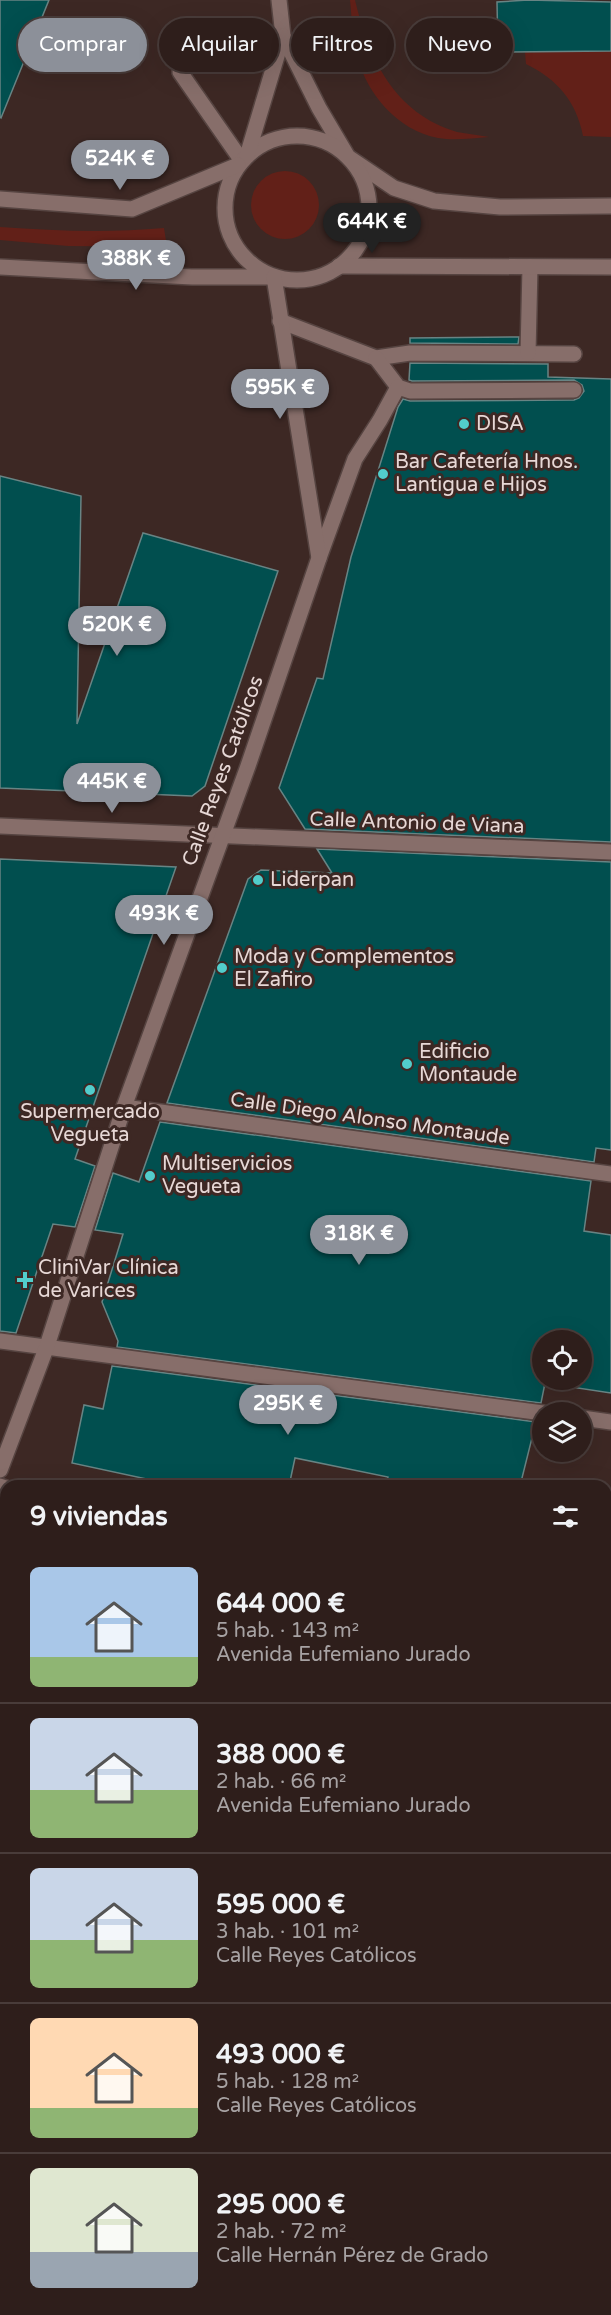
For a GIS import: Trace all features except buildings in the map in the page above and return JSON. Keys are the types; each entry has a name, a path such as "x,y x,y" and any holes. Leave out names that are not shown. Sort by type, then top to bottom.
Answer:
{"street":[{"path":"0,267 192,277 274,277 296,280 319,277 339,266 356,249 367,226 369,202 362,177 319,108 283,36 279,0"},
{"path":"274,277 254,266 238,250 228,230 224,208 228,186 242,161 283,36"},
{"path":"180,72 242,161"},
{"path":"0,199 132,208 242,161 265,143 286,137 308,137 329,144 394,188 434,201 500,207 611,206"},
{"path":"339,266 611,267"},
{"path":"528,353 530,267"},
{"name":"Calle Reyes Católicos","path":"0,1470 47,1346 124,1107 249,766 319,558 274,277"},
{"path":"280,321 376,358 410,353 574,354"},
{"path":"376,358 398,387 410,391 574,390"},
{"path":"319,558 355,459 398,387"},
{"name":"Calle Antonio de Viana","path":"0,826 611,852"},
{"name":"Calle Diego Alonso Montaude","path":"124,1107 611,1174"},
{"path":"0,1341 532,1412"},
{"path":"592,1419 611,1422"}],"shaded area":[{"path":"350,0 355,0 360,18 352,18"},
{"path":"611,51 611,137 583,136 576,112 564,92 547,77 526,64 525,52"},
{"path":"363,72 382,72 401,97 416,112 457,132 489,137 457,139 423,134 397,119 376,97"},
{"path":"285,171 298,174 309,181 316,192 319,205 316,218 309,229 298,236 285,239 272,236 261,229 254,218 251,205 254,192 261,181 272,174"},
{"path":"0,227 82,231 164,228 167,247 68,246 0,240"}],"place":[{"name":"DISA","path":"464,424"},
{"name":"Bar Cafetería Hnos. Lantigua e Hijos","path":"383,474"},
{"name":"Liderpan","path":"258,880"},
{"name":"Moda y Complementos El Zafiro","path":"222,968"},
{"name":"Edificio Montaude","path":"407,1064"},
{"name":"Supermercado Vegueta","path":"90,1090"},
{"name":"Multiservicios Vegueta","path":"150,1176"},
{"name":"CliniVar Clínica de Varices","path":"25,1280"}]}
